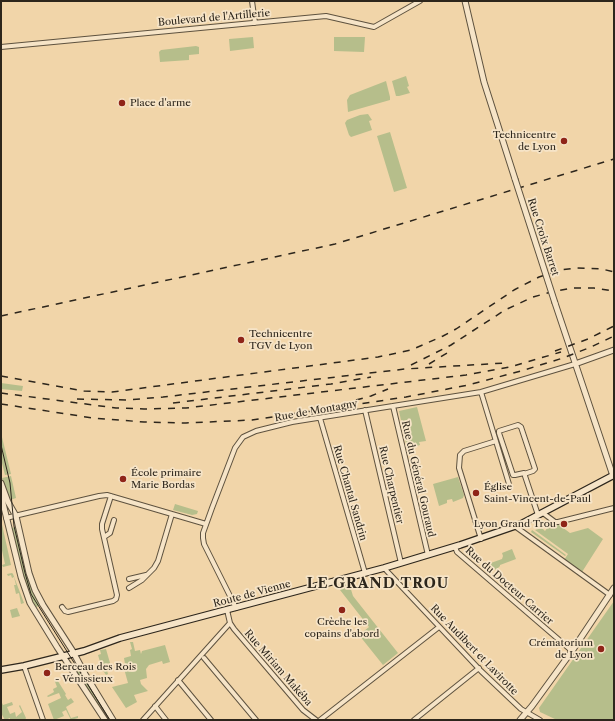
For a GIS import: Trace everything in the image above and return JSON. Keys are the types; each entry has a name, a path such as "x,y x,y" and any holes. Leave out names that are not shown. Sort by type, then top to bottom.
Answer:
{"main road":[{"name":"Route de Vienne","path":"1,670 24,666 61,654 384,568 481,539 516,527 613,475"}],"street":[{"path":"252,1 255,23"},
{"name":"Boulevard de l'Artillerie","path":"1,47 326,16 374,27 420,1"},
{"name":"Rue Croix Barret","path":"465,1 484,82 514,179 613,475"},
{"path":"575,364 614,350"},
{"name":"Rue de Montagny","path":"236,608 204,544 203,533 235,448 243,437 256,431 280,425 481,392 575,364"},
{"path":"481,392 509,484"},
{"name":"Rue du Général Gouraud","path":"393,406 428,555"},
{"name":"Rue Charpentier","path":"365,410 402,563"},
{"name":"Rue Chantal Sandrin","path":"320,418 365,573"},
{"path":"518,425 521,427 534,469 533,471 524,474 512,474 499,430 518,425"},
{"path":"481,539 459,468 460,455 464,451 496,441"},
{"path":"524,474 541,514 558,522 614,508"},
{"path":"1,483 6,498 16,516 29,573 35,590 73,652 84,674 113,720"},
{"path":"1,495 20,577 26,596 61,654 105,720"},
{"path":"6,518 99,496 111,496 206,524"},
{"path":"62,607 68,612 116,599 117,595 102,524 111,496"},
{"path":"129,588 149,574 158,561 172,514"},
{"path":"104,539 110,533 114,520"},
{"path":"516,527 610,595"},
{"name":"Rue du Docteur Carrier","path":"455,547 457,552 572,651"},
{"name":"Rue Audibert et Lavirotte","path":"384,568 479,668 516,704 527,713 540,720"},
{"path":"129,579 149,574"},
{"path":"520,720 527,713 572,651 614,588"},
{"path":"143,720 230,623 227,610"},
{"name":"Rue Miriam Makéba","path":"230,623 303,710 319,720"},
{"path":"319,720 439,626"},
{"path":"204,658 256,720"},
{"path":"24,666 43,720"},
{"path":"414,720 479,668"},
{"path":"178,680 211,720"},
{"path":"155,706 166,720"}],"green space":[{"path":"253,37 254,48 230,51 229,39"},
{"path":"334,37 365,37 364,52 334,51"},
{"path":"196,46 199,47 199,54 189,55 189,60 160,62 159,52 161,50"},
{"path":"406,76 409,86 407,87 410,93 396,96 392,81"},
{"path":"386,81 390,100 348,112 347,100 350,95"},
{"path":"368,114 372,120 369,121 372,130 351,137 345,123 347,120 360,115"},
{"path":"390,132 407,188 394,192 377,136"},
{"path":"1,383 23,386 22,391 1,389"},
{"path":"417,407 426,441 419,442 420,445 407,448 399,411"},
{"path":"1,433 11,474 5,475 1,459"},
{"path":"11,476 16,498 10,500 2,478"},
{"path":"458,477 464,495 463,498 453,502 452,499 447,500 447,503 439,506 433,484"},
{"path":"175,504 198,511 197,514 192,515 173,510"},
{"path":"1,520 11,565 3,567 2,565 5,564 1,546"},
{"path":"558,524 570,533 588,528 603,539 582,572 564,560 568,554 535,530 542,528 545,531 548,527"},
{"path":"17,527 41,604 34,609 28,595 10,528"},
{"path":"532,530 566,555 565,556 531,532"},
{"path":"512,549 516,559 500,565 496,570 488,564 502,559 502,553"},
{"path":"7,574 13,574 24,603 21,604 19,593 16,594 14,577 12,578 11,575 8,576"},
{"path":"349,583 353,596 398,653 383,665 359,635 369,627 340,590 339,586"},
{"path":"614,601 614,720 557,720 540,712 539,708"},
{"path":"17,608 20,616 12,618 10,610"},
{"path":"130,642 133,642 135,651 140,650 141,654 142,651 165,645 170,662 163,664 162,661 149,665 146,669 147,678 140,680 141,684 148,691 134,695 137,702 126,708 112,687 128,683 123,665 125,664 124,658 131,656 130,650 132,649"},
{"path":"106,649 110,663 107,664 108,667 106,667 108,674 106,675 100,666 98,655 101,654 100,650"},
{"path":"78,664 84,677 111,720 106,720 71,666"},
{"path":"56,678 68,700 71,698 74,702 66,707 71,718 78,716 78,718 71,720 66,710 62,712 64,716 54,720 48,704 61,698 59,693 48,697 47,696 54,692 53,689 57,687 54,679"},
{"path":"1,701 3,705 12,702 13,705 7,707 10,714 15,712 16,717 22,712 19,706 20,705 26,718 25,720 10,720 10,718 5,720 1,713"}],"tram line":[{"path":"1,445 10,483 14,526 31,594 110,720"}],"railway":[{"path":"1,316 335,244 614,159"},
{"path":"1,376 84,391 112,392 378,357 411,350 443,336 514,290 539,277 560,270 577,268 602,269 614,272"},
{"path":"411,365 451,345 505,310 533,297 572,288 594,288 614,291"},
{"path":"555,351 588,339 614,326"},
{"path":"1,404 93,418 144,422 186,423 252,420 406,397 468,385 563,358 614,336"},
{"path":"429,364 452,350"},
{"path":"1,393 116,408 186,408 466,375 510,367 561,352"},
{"path":"77,399 127,400 163,397 405,369 505,363"},
{"path":"173,403 331,384 371,377"},
{"path":"356,400 388,389"}],"place":[{"name":"Place d'arme","path":"122,103"},
{"name":"Technicentre de Lyon","path":"564,141"},
{"name":"Technicentre TGV de Lyon","path":"241,340"},
{"name":"École primaire Marie Bordas","path":"123,479"},
{"name":"Église Saint-Vincent-de-Paul","path":"476,493"},
{"name":"Lyon Grand Trou","path":"564,524"},
{"name":"Crèche les copains d'abord","path":"342,610"},
{"name":"Crématorium de Lyon","path":"601,649"},
{"name":"Berceau des Rois - Vénissieux","path":"47,673"}],"district":[{"name":"LE GRAND TROU","path":"378,584"}]}
